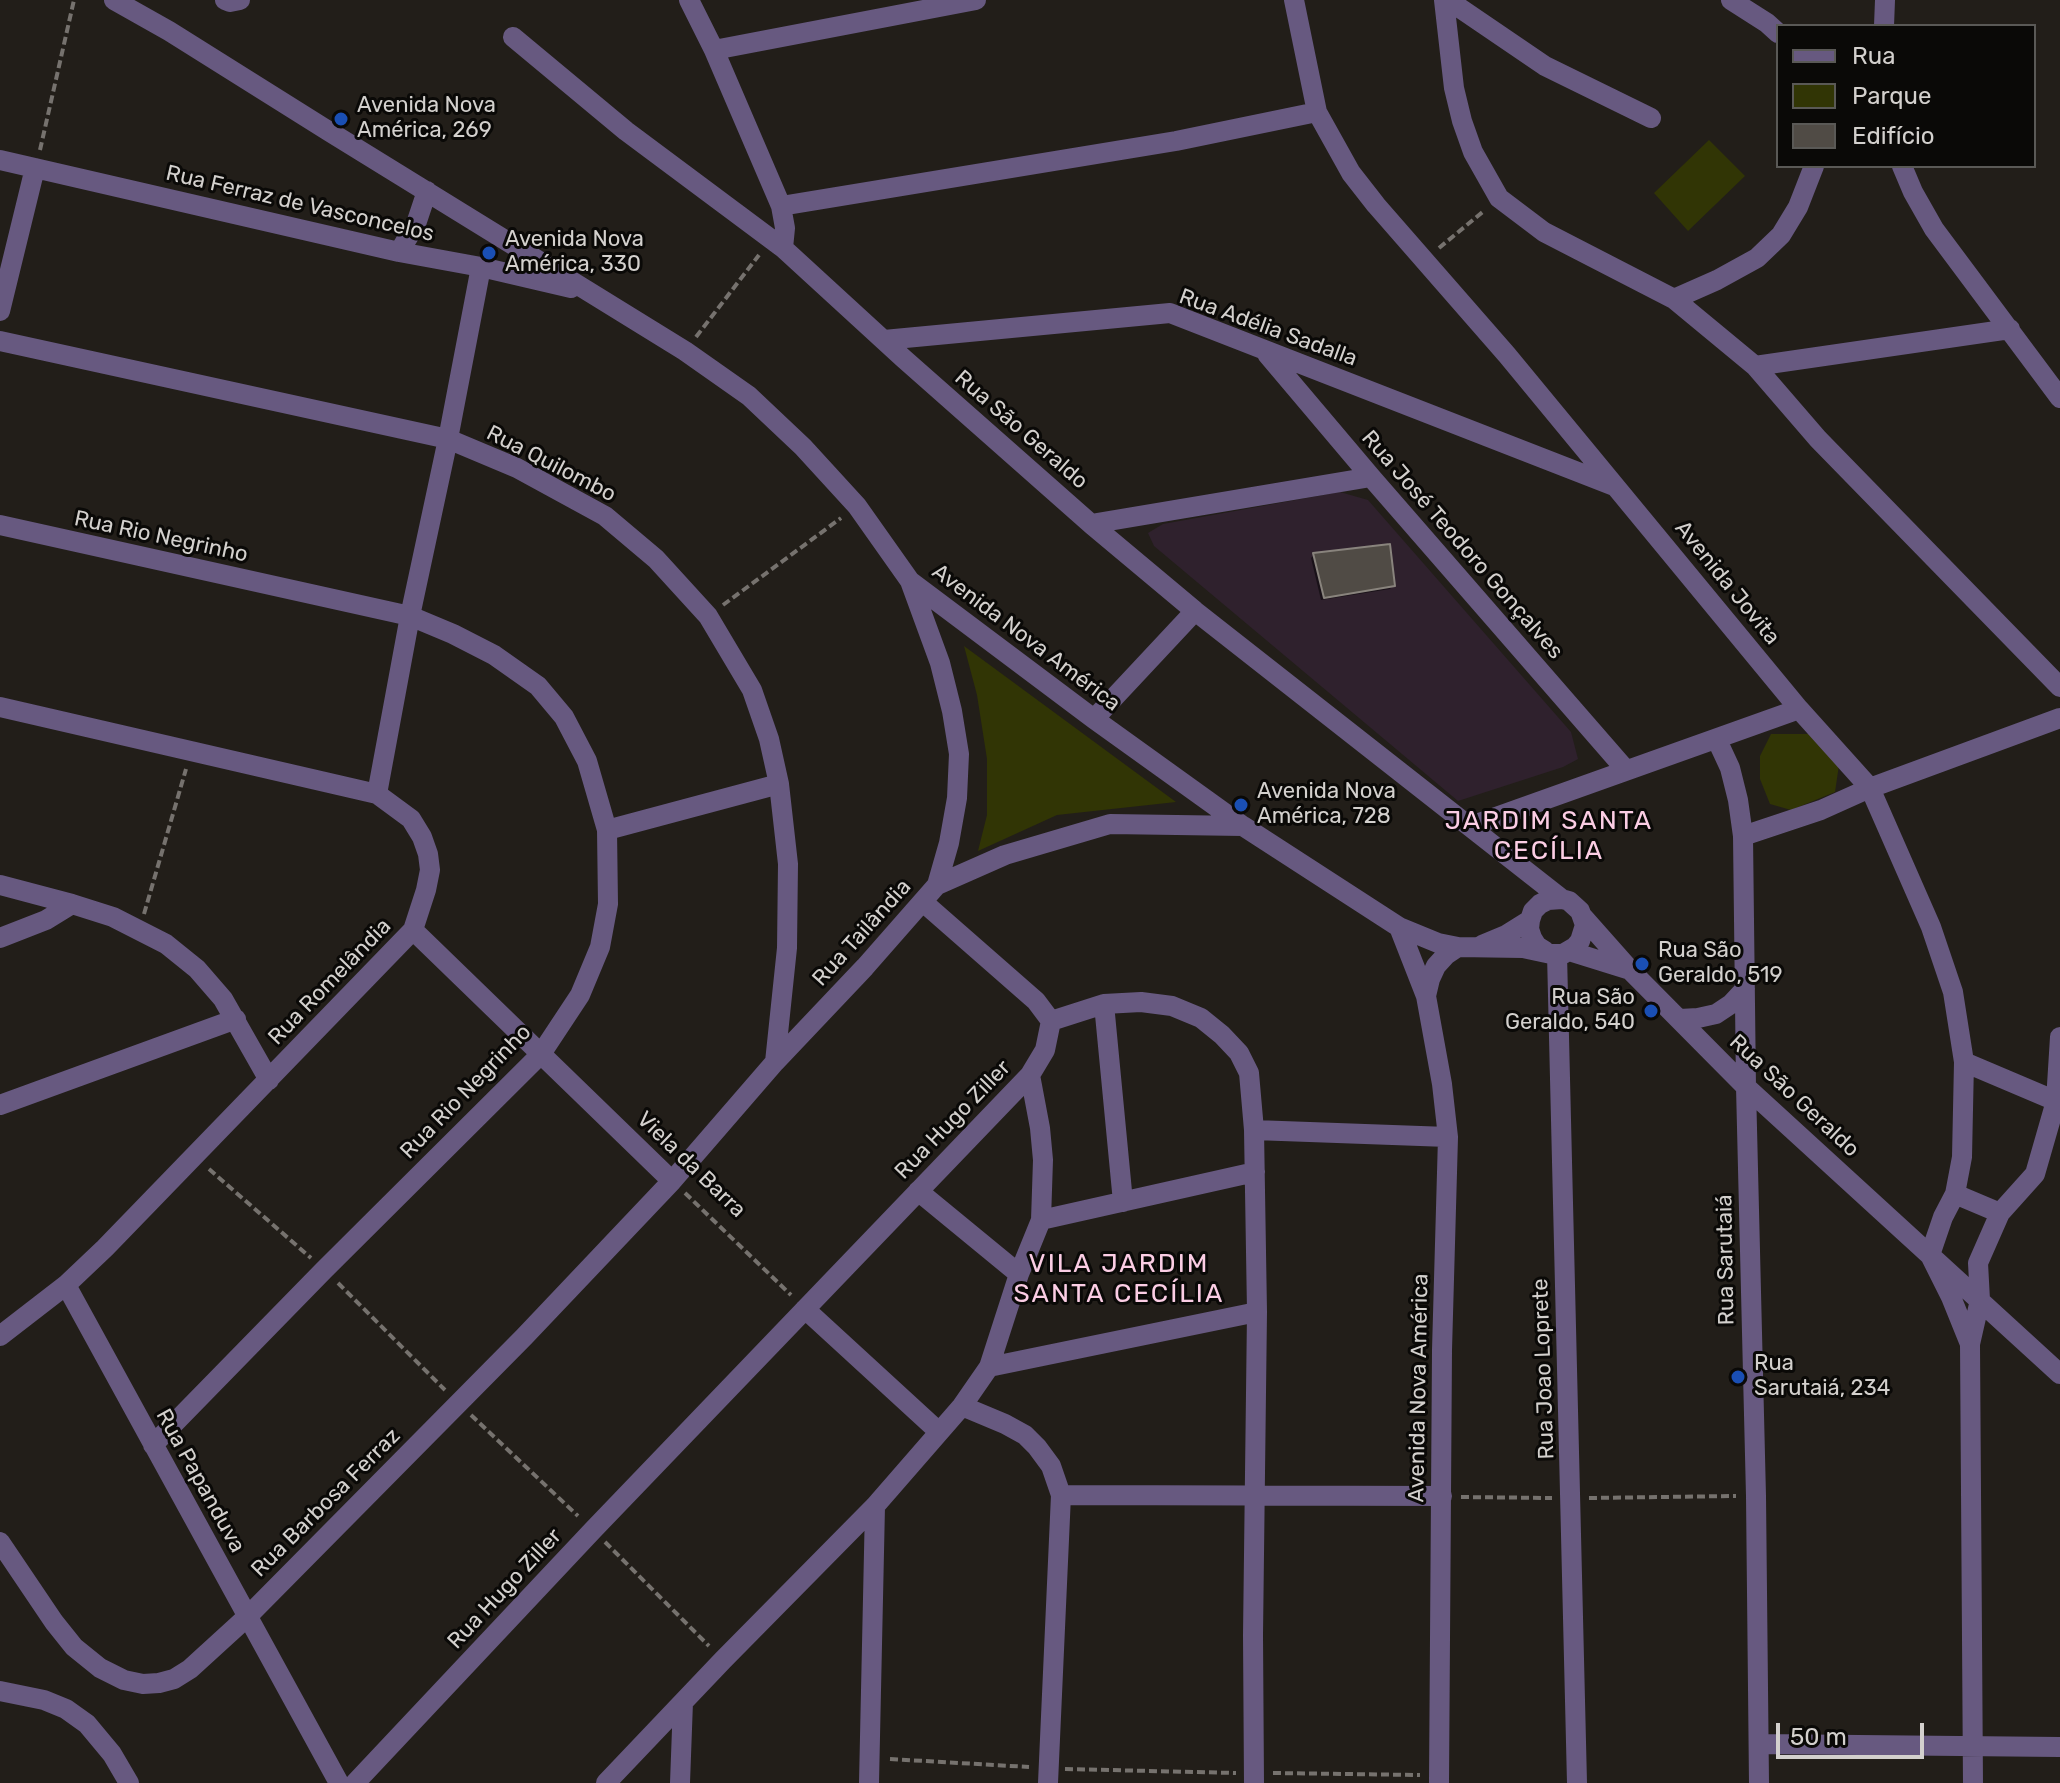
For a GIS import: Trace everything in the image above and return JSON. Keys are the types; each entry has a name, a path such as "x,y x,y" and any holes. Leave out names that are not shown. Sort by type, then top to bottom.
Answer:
{"street":[{"name":"Avenida Nova América","path":"114,0 685,351 749,396 803,447 857,506 910,581 1213,806 1399,927 1426,996 1448,1137 1442,1350 1439,1779"},
{"path":"225,0 240,0"},
{"path":"689,0 714,50 781,206 785,228 777,244"},
{"path":"714,50 976,0"},
{"name":"Avenida Jovita","path":"1294,0 1317,112 1351,173 1618,488 1799,709 1870,788 1931,927 1953,992 1964,1062 1962,1157 1955,1194 1930,1255"},
{"path":"1446,0 1545,66 1651,118"},
{"path":"1446,0 1454,88 1462,121 1473,152 1499,198 1544,232 1674,299 1755,366 1818,439 2060,687"},
{"path":"1731,0 1776,31"},
{"path":"1884,24 1885,0"},
{"name":"Rua São Geraldo","path":"513,37 626,131 777,244 1091,524 1195,611 1562,899"},
{"path":"781,206 1176,141 1317,112"},
{"name":"Rua Ferraz de Vasconcelos","path":"0,160 591,293"},
{"path":"0,311 35,168"},
{"path":"1674,299 1757,258 1781,235 1798,207 1813,168"},
{"path":"1903,168 1934,229 2060,398"},
{"path":"399,252 416,224 427,191"},
{"path":"377,794 481,267"},
{"name":"Rua Adélia Sadalla","path":"884,340 1170,313 1618,488"},
{"path":"1755,366 2010,329"},
{"name":"Rua Quilombo","path":"0,341 448,439 517,468 605,516 656,559 708,616 752,690 769,739 779,784 788,864 787,948 775,1062"},
{"name":"Rua José Teodoro Gonçalves","path":"1264,351 1626,770"},
{"path":"1091,524 1371,477"},
{"name":"Rua Rio Negrinho","path":"0,525 410,616 453,634 494,655 538,686 564,717 587,761 607,830 608,904 600,947 580,995 541,1054 153,1445"},
{"name":"Rua Tailândia","path":"672,1181 775,1062 937,885 957,798 959,754 940,663 910,581"},
{"path":"1094,719 1195,611"},
{"path":"940,663 949,638 957,629 968,625"},
{"name":"Rua Romelândia","path":"0,707 377,794 411,819 422,837 430,870 413,930 115,1238 66,1285 0,1336"},
{"path":"1471,826 1799,709"},
{"path":"1743,836 1821,810 1870,788 2060,718"},
{"name":"Rua Sarutaiá","path":"1717,740 1733,778 1743,836 1759,1783"},
{"path":"607,830 779,784"},
{"path":"1174,825 1199,816 1213,806"},
{"path":"937,885 1005,855 1110,824 1243,826"},
{"name":"Rua São Geraldo","path":"1503,852 1523,883 1532,915"},
{"path":"0,885 113,917 166,944 197,969 223,999 269,1080"},
{"path":"1479,947 1506,935 1548,900 1562,899 1575,905 1583,917 1584,933 1580,941 1557,952"},
{"path":"923,902 1036,1001 1051,1021 1104,1004 1141,1002 1172,1006 1201,1018 1222,1035 1239,1053 1249,1073 1254,1130 1257,1312 1254,1778"},
{"path":"0,938 46,920 72,904"},
{"path":"1532,915 1532,938 1557,952"},
{"name":"Rua São Geraldo","path":"1583,917 1630,970 1746,1087 2060,1374"},
{"path":"1399,927 1429,940 1458,947 1557,952 1630,970"},
{"name":"Viela da Barra","path":"413,930 672,1181"},
{"path":"1426,996 1436,966 1458,947"},
{"name":"Rua Joao Loprete","path":"1557,952 1577,1783"},
{"path":"1680,1019 1716,1014 1745,989"},
{"path":"783,993 797,1009 814,1021"},
{"path":"1104,1004 1123,1202"},
{"path":"0,1105 236,1019"},
{"name":"Rua Hugo Ziller","path":"355,1783 1030,1075 1045,1050 1051,1021"},
{"path":"1973,1783 1970,1344 1980,1300 1978,1263 2000,1213 2035,1174 2058,1103 2060,1037"},
{"path":"1964,1062 2058,1103"},
{"path":"606,1783 875,1506 962,1406 989,1367 1019,1274 1041,1220 1043,1160 1030,1075"},
{"path":"1254,1130 1448,1137"},
{"path":"1041,1220 1255,1172"},
{"name":"Rua Barbosa Ferraz","path":"0,1542 54,1622 74,1647 100,1668 124,1680 143,1684 174,1679 190,1669 247,1617 459,1404 672,1181"},
{"path":"918,1191 1019,1274"},
{"path":"1955,1194 2000,1213"},
{"path":"1930,1255 1970,1344"},
{"name":"Rua Papanduva","path":"66,1285 339,1783"},
{"path":"805,1309 938,1431"},
{"path":"989,1367 1257,1312"},
{"path":"962,1406 1025,1435 1051,1466 1061,1495 1048,1776"},
{"path":"1061,1495 1442,1496"},
{"path":"869,1783 875,1506"},
{"path":"0,1691 44,1700 66,1709 87,1724 112,1754 129,1783"},
{"path":"680,1783 683,1702"},
{"path":"1759,1744 2060,1747"}],"path":[{"path":"35,168 74,0"},
{"path":"1425,260 1499,198"},
{"path":"685,351 777,244"},
{"path":"708,616 857,506"},
{"path":"139,929 191,751"},
{"name":"Viela da Barra","path":"672,1181 805,1309"},
{"path":"1442,1496 1571,1499 1756,1496"},
{"path":"870,1758 1048,1776 1439,1779"}],"shaded area":[{"path":"1340,492 1368,500 1571,732 1578,759 1563,767 1458,801 1154,546 1148,533 1163,524"}],"green space":[{"path":"1709,140 1745,176 1688,231 1654,193"},
{"path":"964,646 1176,802 1057,815 978,851 987,815 987,759 977,695"},
{"path":"1771,734 1809,734 1839,765 1835,792 1791,810 1770,804 1760,779 1760,756"}],"building":[{"path":"1390,544 1395,586 1324,598 1313,553"}],"place":[{"name":"Avenida Nova América, 269","path":"341,119"},
{"name":"Avenida Nova América, 330","path":"489,253"},
{"name":"Avenida Nova América, 728","path":"1241,805"},
{"name":"Rua São Geraldo, 519","path":"1642,964"},
{"name":"Rua São Geraldo, 540","path":"1651,1011"},
{"name":"Rua Sarutaiá, 234","path":"1738,1377"}],"district":[{"name":"JARDIM SANTA CECÍLIA","path":"1549,836"},
{"name":"VILA JARDIM SANTA CECÍLIA","path":"1119,1279"}]}
